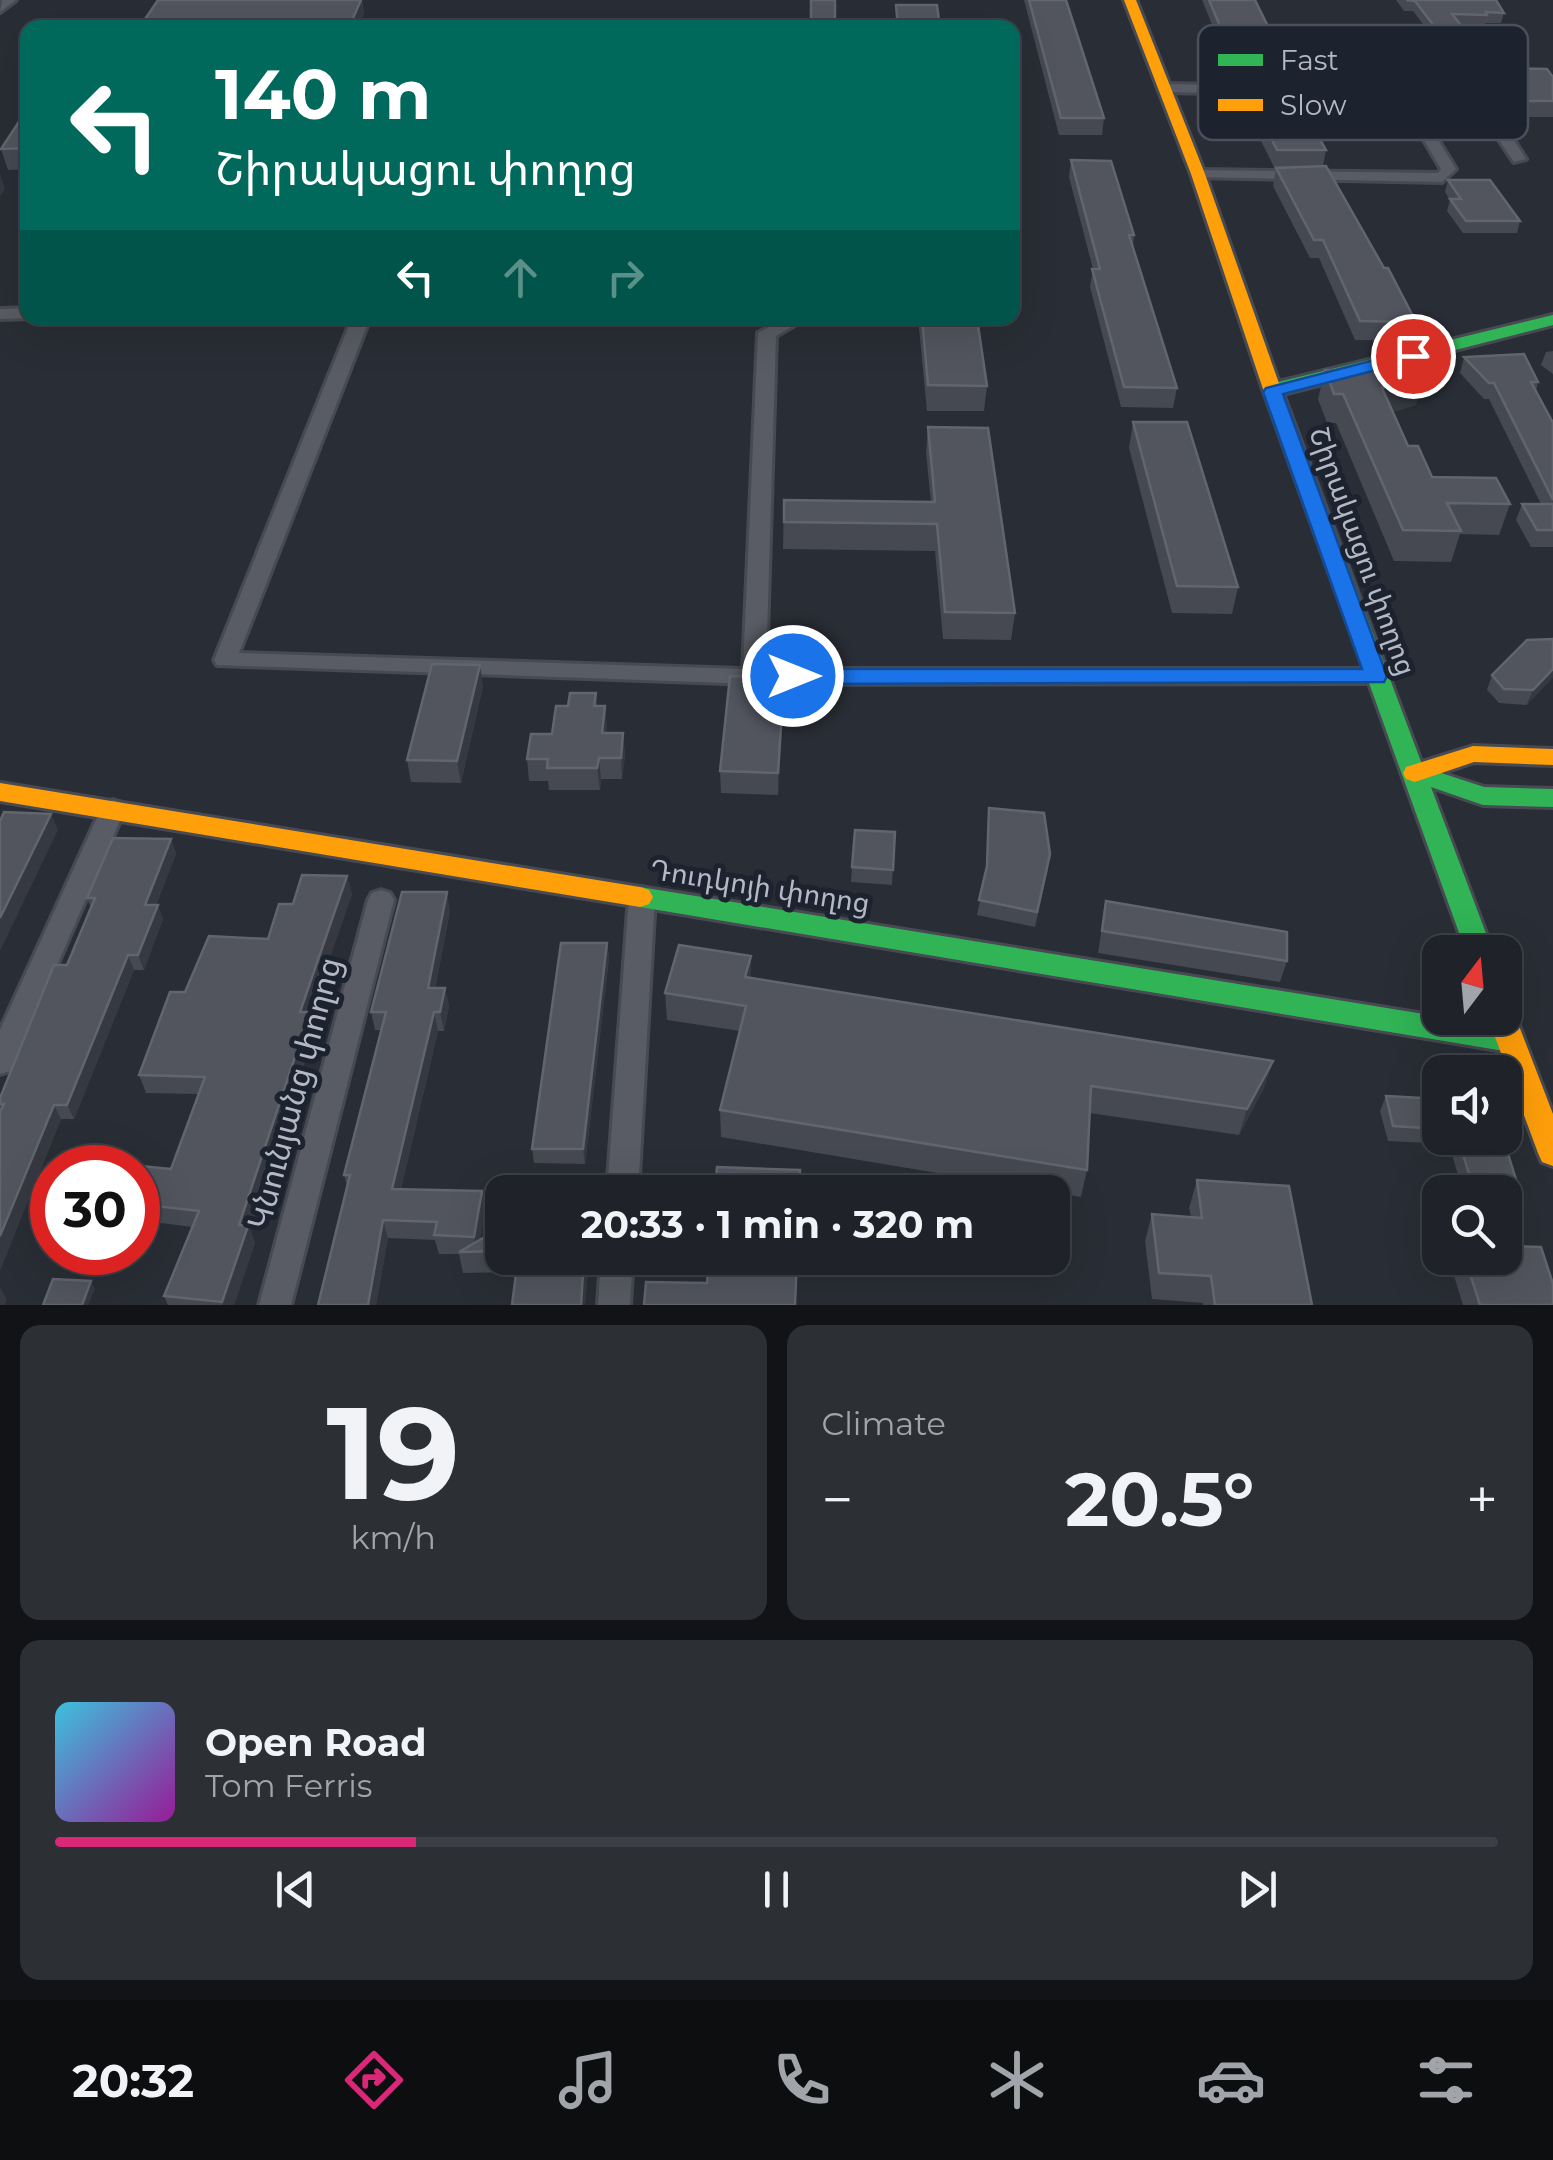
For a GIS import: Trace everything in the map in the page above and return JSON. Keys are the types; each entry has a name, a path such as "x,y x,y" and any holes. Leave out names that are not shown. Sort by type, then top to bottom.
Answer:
{"main road":[{"name":"Շիրակացու փողոց","path":"1130,0 1198,174 1273,392 1473,935"},
{"path":"1273,392 1553,320"},
{"path":"1415,773 1473,754 1553,757"},
{"path":"1415,773 1483,796 1553,798"},
{"name":"Դուդկոյի փողոց","path":"0,792 642,897 1422,1015"},
{"path":"1509,1035 1553,1152"}],"street":[{"path":"0,8 10,0"},
{"path":"1166,88 1198,89"},
{"path":"1198,174 1442,178 1449,168 1431,140"},
{"path":"1506,140 1519,159"},
{"path":"358,325 225,660 754,676 1376,676"},
{"path":"754,676 767,333 784,325"},
{"path":"0,1062 113,810"},
{"path":"623,1175 642,897"},
{"name":"Կնունյանց փողոց","path":"276,1305 381,900"},
{"path":"614,1305 616,1275"}],"building":[{"path":"158,0 361,0 352,20 144,20"},
{"path":"811,0 835,0 835,20 811,20"},
{"path":"1029,0 1066,0 1104,118 1061,118"},
{"path":"1209,0 1255,0 1267,25 1220,25"},
{"path":"1406,0 1496,0 1504,13 1452,14 1461,25 1433,25 1415,1"},
{"path":"896,5 937,5 939,20 897,20"},
{"path":"1528,69 1547,69 1553,77 1553,101 1529,101"},
{"path":"20,120 20,148 1,149"},
{"path":"1272,140 1320,140 1326,150 1277,150"},
{"path":"1071,160 1111,161 1134,235 1129,235 1177,388 1124,387 1092,269 1100,269"},
{"path":"1326,166 1416,322 1360,321 1323,240 1314,240 1276,168"},
{"path":"1448,180 1490,180 1520,221 1466,221 1450,199 1461,199"},
{"path":"923,325 978,325 987,386 928,385"},
{"path":"1524,354 1538,382 1531,382 1553,423 1553,500 1494,383 1489,383 1464,357"},
{"path":"1395,356 1424,376 1382,388 1408,446 1418,446 1432,477 1496,478 1510,504 1447,503 1461,531 1403,530 1343,394 1334,394 1325,370 1342,370"},
{"path":"1133,422 1187,422 1238,587 1177,586"},
{"path":"928,427 988,428 1015,613 945,612 937,524 784,522 784,500 935,502"},
{"path":"1522,504 1553,504 1553,530 1537,530"},
{"path":"1553,639 1553,669 1533,690 1504,689 1492,675 1527,640"},
{"path":"432,664 480,665 457,761 407,760"},
{"path":"730,676 784,678 778,773 720,771"},
{"path":"570,693 596,693 594,706 605,706 602,733 623,733 621,758 599,758 597,768 547,768 548,759 527,759 531,734 552,734 556,706 568,706"},
{"path":"989,808 1044,813 1050,854 1037,912 979,900 987,866"},
{"path":"4,812 51,814 0,918 0,821"},
{"path":"855,830 895,832 893,870 852,867"},
{"path":"113,838 171,839 145,905 158,905 138,955 128,955 67,1105 54,1105 38,1145 30,1145 30,1163 0,1236 0,1112 4,1104 0,1104 0,1098 54,965 67,965 95,898 87,898"},
{"path":"302,875 347,876 300,1012 310,1012 239,1225 248,1226 222,1302 164,1296 199,1211 160,1207 160,1168 171,1169 205,1077 139,1075 170,992 185,992 209,936 268,939 279,904 293,904"},
{"path":"402,892 447,892 428,988 445,988 440,1012 434,1012 392,1189 482,1191 474,1237 434,1235 437,1222 383,1220 368,1305 318,1305 350,1175 344,1175 386,1012 371,1012"},
{"path":"1106,901 1287,932 1287,961 1102,931"},
{"path":"561,943 607,943 583,1149 532,1149"},
{"path":"679,945 751,956 745,977 1273,1061 1247,1109 1091,1086 1087,1170 720,1110 746,1006 665,993"},
{"path":"1386,1096 1422,1098 1422,1128 1393,1126"},
{"path":"1463,1155 1508,1155 1515,1175 1469,1175"},
{"path":"717,1167 800,1170 800,1175 716,1175"},
{"path":"1197,1180 1289,1186 1312,1305 1215,1305 1211,1276 1159,1273 1152,1214 1202,1218"},
{"path":"485,1237 485,1251 459,1252"},
{"path":"1522,1246 1541,1247 1553,1284 1553,1305 1480,1305 1470,1275 1522,1275"},
{"path":"516,1275 583,1275 581,1305 512,1305"},
{"path":"708,1275 796,1275 795,1305 644,1305 646,1282 707,1283"},
{"path":"53,1279 91,1281 82,1305 43,1305"}],"traffic: fast":[{"path":"1273,391 1553,320"},
{"path":"1272,389 1473,935"},
{"path":"1415,773 1483,796 1553,798"},
{"path":"640,897 1510,1040"}],"traffic: slow":[{"path":"1130,0 1198,174 1272,389"},
{"path":"1415,773 1473,754 1553,757"},
{"path":"0,792 640,897"},
{"path":"1508,1035 1553,1153"}],"route":[{"path":"793,676 1376,676 1273,392 1413,356"}]}
